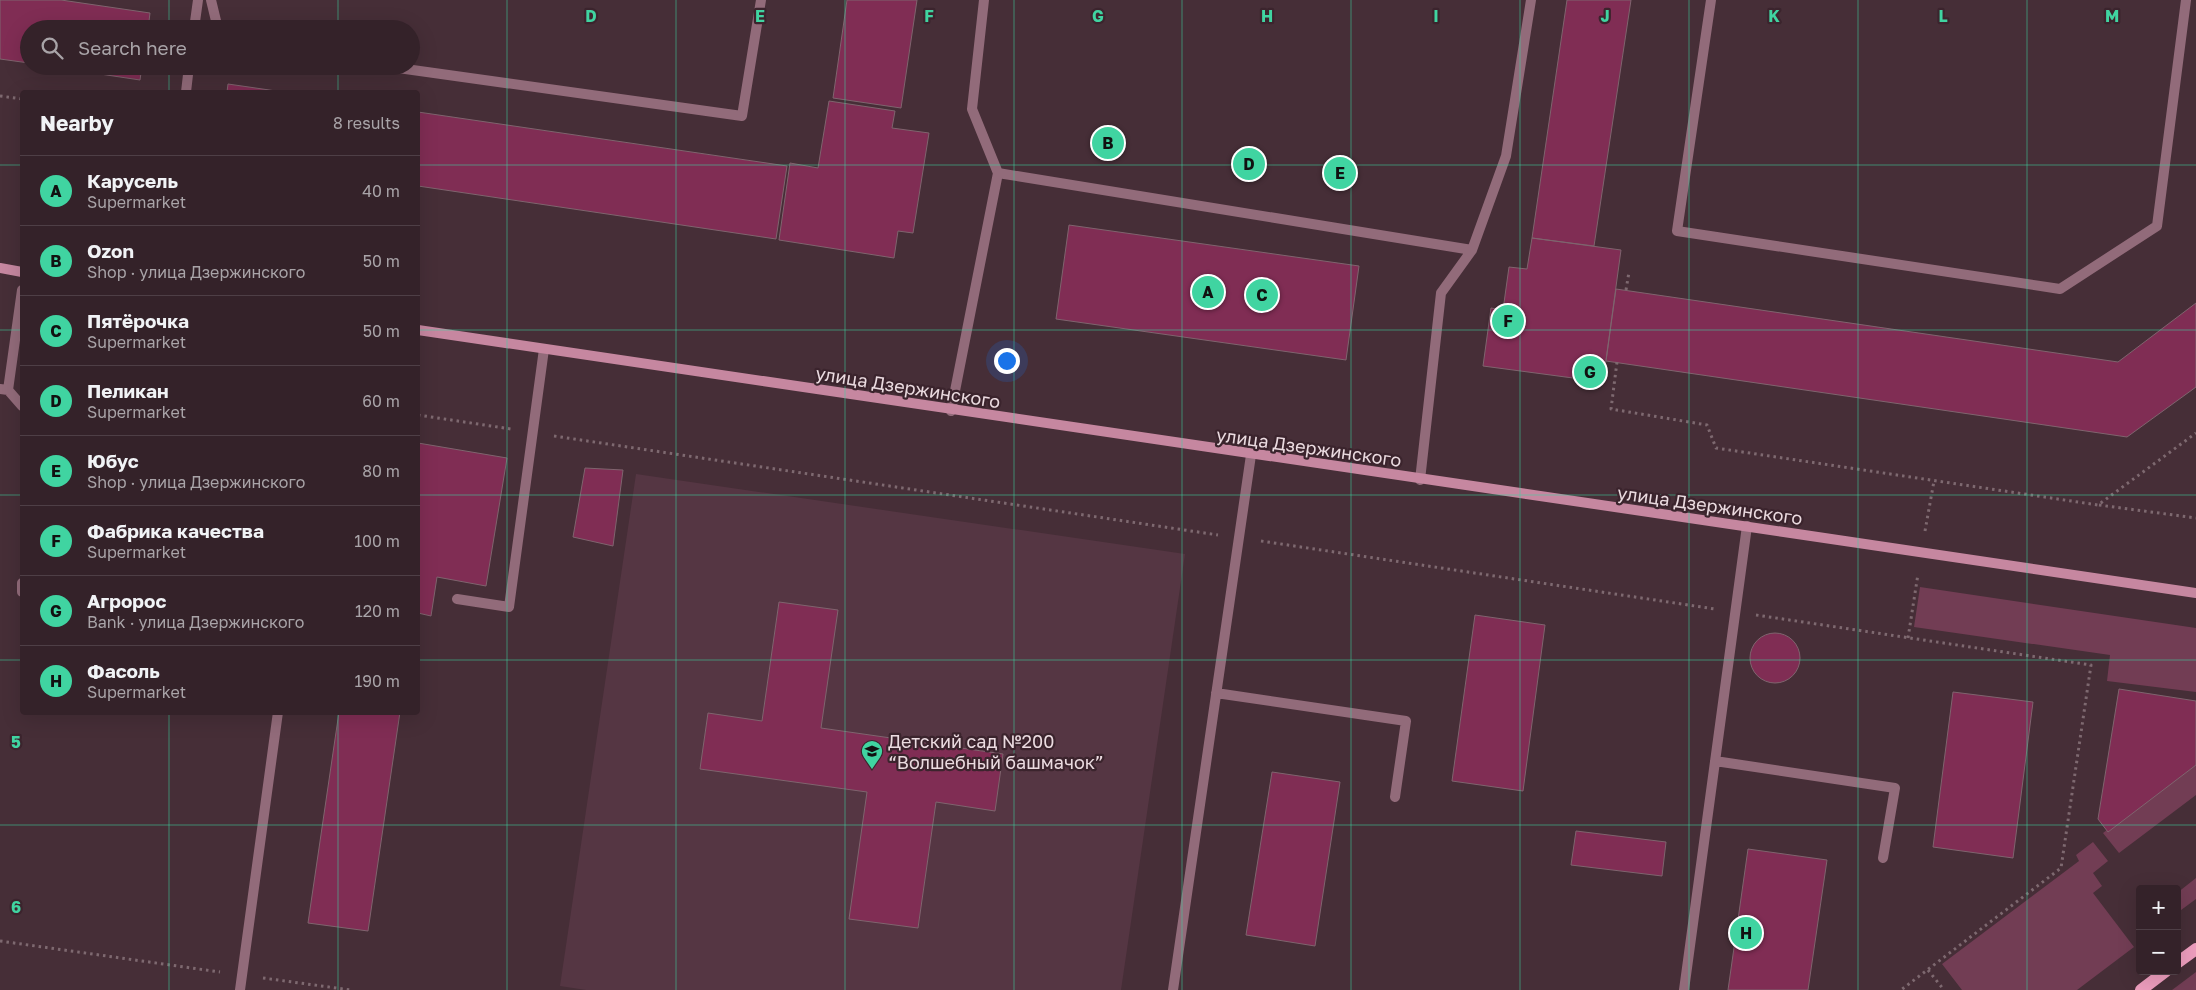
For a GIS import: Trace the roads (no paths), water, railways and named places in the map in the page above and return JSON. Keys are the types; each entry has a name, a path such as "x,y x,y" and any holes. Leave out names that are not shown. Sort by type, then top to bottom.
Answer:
{"main road":[{"path":"0,268 20,272"},
{"name":"улица Дзержинского","path":"420,330 952,411 1746,526 2196,594"},
{"path":"2181,960 2196,949"},
{"path":"2141,990 2161,975"}],"lane":[{"path":"195,20 198,0"},
{"path":"211,0 216,20"},
{"path":"420,71 742,116 761,0"},
{"path":"952,411 998,173 972,108 984,0"},
{"path":"1420,480 1441,293 1472,250 1506,156 1531,0"},
{"path":"1711,0 1677,231 2060,289 2157,226 2186,0"},
{"path":"186,90 188,75"},
{"path":"998,173 1472,250"},
{"path":"20,301 4,389 20,404"},
{"path":"457,599 510,607 544,349"},
{"path":"1172,990 1251,455"},
{"path":"1684,990 1746,526"},
{"path":"1216,694 1406,721 1395,797"},
{"path":"240,990 278,715"},
{"path":"1715,761 1895,788 1883,858"}],"place":[{"name":"Ozon","path":"1108,143"},
{"name":"Пеликан","path":"1249,164"},
{"name":"Юбус","path":"1340,173"},
{"name":"Карусель","path":"1208,292"},
{"name":"Пятёрочка","path":"1262,295"},
{"name":"Фабрика качества","path":"1508,321"},
{"name":"Агророс","path":"1590,372"},
{"name":"Детский сад №200 “Волшебный башмачок”","path":"872,770"},
{"name":"Фасоль","path":"1746,933"}]}
